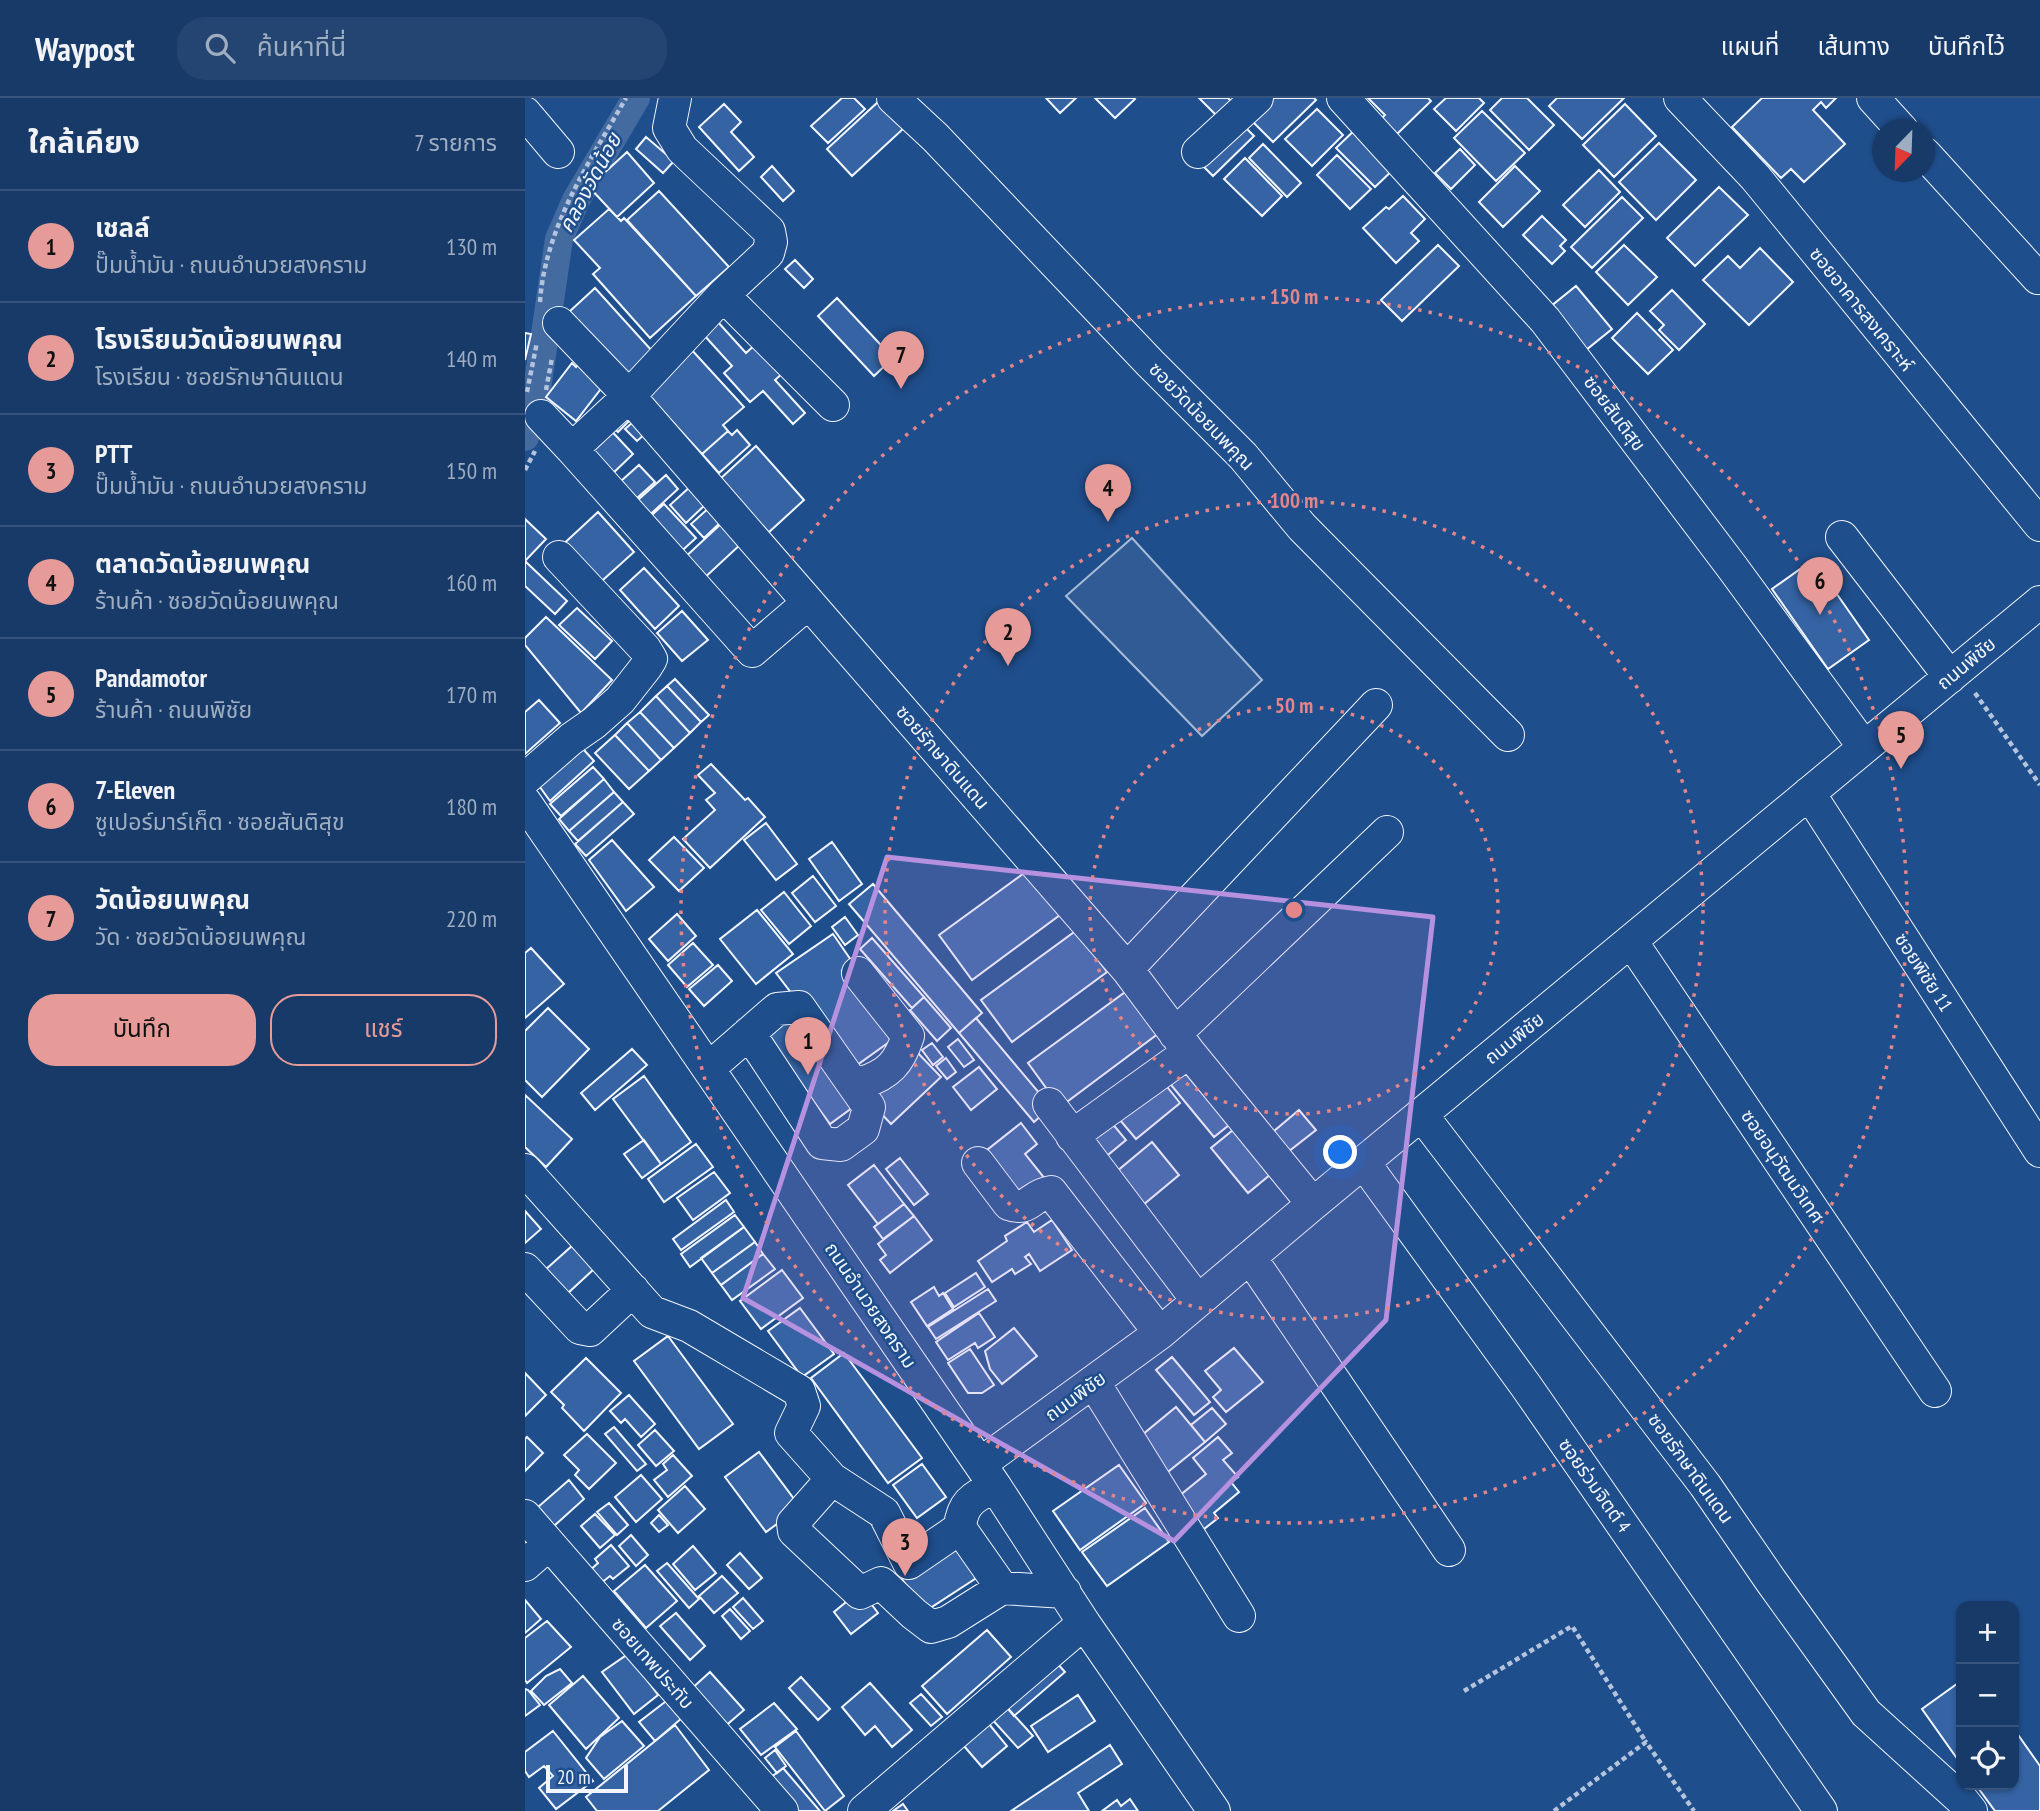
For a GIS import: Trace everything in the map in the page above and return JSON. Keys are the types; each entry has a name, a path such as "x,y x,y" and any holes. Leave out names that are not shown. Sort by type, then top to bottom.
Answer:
{"street":[{"path":"572,449 629,396 723,295 768,253 771,242 769,231 683,149 669,128 675,98"},
{"name":"ซอยวัดน้อยนพคุณ","path":"893,98 935,137 1150,363 1243,456 1302,527 1508,735"},
{"path":"1198,152 1257,98"},
{"name":"ซอยสันติสุข","path":"1343,98 1545,320 1864,747"},
{"name":"ซอยอาคารสงเคราะห์","path":"1680,98 1755,177 2040,525"},
{"path":"1873,98 1892,119"},
{"path":"525,113 558,152"},
{"path":"1935,166 2038,278"},
{"path":"723,295 833,405"},
{"name":"ซอยรักษาดินแดน","path":"546,322 629,396 1127,969 1182,1043 1313,1204"},
{"path":"533,408 752,651 808,603"},
{"path":"1842,537 1954,673"},
{"path":"525,779 620,700 650,659 645,649 559,557"},
{"name":"ถนนพิชัย","path":"960,1528 961,1515 988,1475 1094,1383 1160,1333 2040,602"},
{"path":"1127,969 1376,705"},
{"name":"ซอยพิชัย 11","path":"1809,793 2040,1151"},
{"name":"ถนนอำนวยสงคราม","path":"525,802 988,1475 1084,1623 1214,1811"},
{"path":"1072,1136 1182,1043 1387,832"},
{"name":"ซอยอนุวัฒนวิเทศ","path":"1631,941 1935,1391"},
{"path":"851,1080 862,1083 881,1076 901,1056 908,1036 858,973"},
{"path":"709,1068 777,1009 799,1007 851,1080 869,1107 863,1129 841,1145 822,1143 785,1178"},
{"path":"749,1033 822,1143"},
{"path":"1049,1104 1198,1301"},
{"name":"ซอยรักษาดินแดน","path":"1422,1114 1705,1485 1866,1713 1971,1811"},
{"path":"978,1163 1009,1204 1017,1207 1026,1205 1039,1194 1051,1192 1160,1333"},
{"name":"ซอยร่วมจิตต์ 4","path":"1364,1163 1534,1398 1821,1811"},
{"path":"525,1170 652,1312 689,1326 799,1391 804,1406 791,1433 832,1479 884,1513 909,1563"},
{"path":"1251,1257 1449,1550"},
{"path":"525,1269 580,1328 590,1330 633,1290"},
{"path":"1094,1383 1239,1616"},
{"path":"832,1479 793,1523 794,1531 860,1593 881,1583 960,1528 1002,1587"},
{"name":"ซอยเทพประทับ","path":"525,1516 782,1811"},
{"path":"525,1565 549,1544"},
{"path":"881,1583 931,1627 948,1622 1002,1587 1065,1592"},
{"path":"869,1809 1084,1623"}],"path":[{"path":"533,408 546,322 541,281 567,201 625,98"},
{"path":"1954,673 2040,785"},
{"path":"1464,1691 1572,1626 1694,1811"},
{"path":"1554,1811 1646,1742"}],"highlighted area":[{"path":"887,857 1433,917 1386,1320 1174,1541 743,1298"}],"shaded area":[{"path":"1132,538 1262,680 1202,736 1066,596"}],"building":[{"path":"842,98 854,98 865,109 828,143 811,126"},
{"path":"1046,98 1076,98 1060,113"},
{"path":"1095,98 1134,98 1135,99 1115,118"},
{"path":"1199,98 1228,98 1233,103 1218,117"},
{"path":"1266,98 1316,100 1273,142 1247,116"},
{"path":"1368,98 1428,98 1431,101 1396,135 1381,119 1385,115"},
{"path":"1446,98 1479,98 1484,103 1456,131 1434,109"},
{"path":"1502,98 1527,98 1554,125 1529,150 1490,110"},
{"path":"1557,98 1624,98 1582,139 1549,106"},
{"path":"1762,98 1836,98 1826,108 1821,102 1813,110 1845,144 1804,182 1791,169 1781,178 1732,127"},
{"path":"879,101 904,128 852,176 827,149"},
{"path":"724,104 741,122 731,132 754,157 739,171 699,127"},
{"path":"1625,104 1656,136 1614,177 1583,145"},
{"path":"1317,109 1343,135 1312,166 1285,139"},
{"path":"1482,111 1525,153 1496,181 1454,138"},
{"path":"1239,121 1254,136 1213,176 1198,161"},
{"path":"1360,125 1399,164 1375,187 1336,148"},
{"path":"646,137 674,161 663,173 636,149"},
{"path":"1659,143 1696,180 1656,220 1619,182"},
{"path":"1263,144 1301,183 1287,197 1249,158"},
{"path":"1460,149 1475,165 1451,189 1435,173"},
{"path":"627,152 654,183 617,217 589,187"},
{"path":"1337,155 1371,189 1350,209 1317,175"},
{"path":"1245,158 1282,196 1262,216 1224,179"},
{"path":"772,166 794,191 783,201 761,177"},
{"path":"1515,166 1540,191 1503,227 1479,202"},
{"path":"1599,170 1620,192 1585,227 1563,205"},
{"path":"1719,187 1748,215 1695,266 1667,238"},
{"path":"659,191 729,267 696,296 627,220"},
{"path":"1403,196 1425,219 1411,233 1419,241 1396,263 1363,228"},
{"path":"1622,197 1643,218 1592,268 1571,247"},
{"path":"609,209 621,221 624,218 696,296 650,338 593,274 600,268 574,240"},
{"path":"1542,216 1566,240 1560,246 1565,251 1552,264 1523,235"},
{"path":"1438,245 1459,266 1402,321 1381,300"},
{"path":"1624,245 1657,277 1628,305 1596,272"},
{"path":"1760,248 1793,282 1749,325 1703,280 1728,256 1740,268"},
{"path":"795,260 813,279 804,288 785,269"},
{"path":"1576,286 1612,329 1586,350 1550,307"},
{"path":"595,288 653,352 628,376 569,312"},
{"path":"1672,290 1705,324 1679,350 1659,330 1664,325 1650,311"},
{"path":"837,298 893,358 874,376 818,316"},
{"path":"1637,313 1673,350 1648,374 1612,338"},
{"path":"717,321 746,353 757,343 783,373 775,380 805,413 793,424 763,391 750,402 724,373 732,366 703,334"},
{"path":"525,333 531,334 525,360"},
{"path":"690,348 744,407 723,425 728,431 702,454 644,391"},
{"path":"581,361 607,381 576,421 546,397 572,363 576,367"},
{"path":"620,408 631,419 618,432 607,421"},
{"path":"633,422 645,434 637,441 625,429"},
{"path":"605,424 633,454 608,478 579,448"},
{"path":"737,430 750,445 719,473 702,454 728,431 732,435"},
{"path":"756,446 804,500 768,533 720,479"},
{"path":"639,465 655,482 628,506 612,489"},
{"path":"666,475 678,489 643,521 630,507"},
{"path":"691,486 707,503 686,523 670,505"},
{"path":"664,504 696,538 675,557 643,523"},
{"path":"711,506 723,520 704,538 691,524"},
{"path":"598,512 634,552 594,588 558,549"},
{"path":"525,519 546,539 525,561"},
{"path":"723,522 742,543 701,581 682,560"},
{"path":"1813,560 1869,640 1828,669 1772,589"},
{"path":"525,561 567,601 555,614 525,586"},
{"path":"644,568 679,606 655,629 620,590"},
{"path":"577,608 612,641 595,659 559,625"},
{"path":"682,611 708,640 682,661 657,633"},
{"path":"546,617 612,680 581,713 525,645 525,638"},
{"path":"675,679 709,715 701,722 667,686"},
{"path":"667,686 701,722 690,733 656,696"},
{"path":"656,696 690,733 674,748 640,712"},
{"path":"539,700 560,723 525,754 525,712"},
{"path":"640,712 674,748 661,760 627,723"},
{"path":"627,723 661,760 649,771 615,735"},
{"path":"615,735 649,771 629,789 595,753"},
{"path":"573,738 594,761 550,801 532,776"},
{"path":"711,764 765,817 710,868 683,839 715,810 706,800 715,793 698,775"},
{"path":"593,767 604,779 561,816 550,804"},
{"path":"604,779 614,792 569,831 559,819"},
{"path":"614,792 623,802 578,841 569,831"},
{"path":"623,802 634,814 586,856 575,844"},
{"path":"766,823 797,864 776,880 744,840"},
{"path":"674,837 704,868 679,891 649,860"},
{"path":"612,840 654,887 626,911 589,860"},
{"path":"832,842 862,884 839,901 809,859"},
{"path":"1031,868 1064,912 972,980 939,935"},
{"path":"813,876 836,906 815,922 792,893"},
{"path":"873,884 982,1013 959,1033 849,904"},
{"path":"784,892 811,926 789,944 761,910"},
{"path":"757,910 793,954 756,984 720,939"},
{"path":"677,914 696,936 668,961 649,939"},
{"path":"845,917 858,935 845,945 832,927"},
{"path":"1077,930 1107,972 1012,1042 981,1000"},
{"path":"833,934 853,963 842,971 892,1040 850,1070 776,973"},
{"path":"872,938 924,997 912,1008 860,949"},
{"path":"693,943 713,965 687,987 668,965"},
{"path":"531,948 564,984 525,1018 525,953"},
{"path":"718,965 732,981 704,1006 689,989"},
{"path":"1128,990 1159,1033 1060,1107 1028,1063"},
{"path":"924,997 951,1028 937,1041 910,1010"},
{"path":"548,1008 589,1049 542,1097 525,1080 525,1031"},
{"path":"789,1012 856,1105 830,1124 762,1031"},
{"path":"976,1018 1051,1107 1034,1122 959,1033"},
{"path":"958,1039 974,1060 964,1067 948,1047"},
{"path":"932,1043 943,1057 933,1065 922,1050"},
{"path":"913,1048 941,1077 891,1124 863,1094"},
{"path":"632,1049 647,1065 595,1110 581,1093"},
{"path":"946,1058 956,1072 947,1079 936,1066"},
{"path":"979,1067 997,1089 971,1110 953,1087"},
{"path":"1181,1068 1229,1125 1214,1137 1167,1080"},
{"path":"644,1076 691,1142 661,1164 613,1099"},
{"path":"1164,1083 1180,1103 1136,1139 1120,1120"},
{"path":"525,1095 572,1139 546,1167 525,1147"},
{"path":"1299,1110 1316,1130 1284,1155 1268,1136"},
{"path":"1111,1122 1126,1140 1103,1159 1088,1142"},
{"path":"1021,1123 1037,1144 1025,1154 1046,1180 1018,1201 1001,1168 987,1150"},
{"path":"1233,1130 1271,1174 1248,1193 1211,1148"},
{"path":"644,1140 661,1164 642,1178 624,1154"},
{"path":"1152,1142 1179,1175 1143,1205 1116,1172"},
{"path":"696,1144 713,1167 664,1202 648,1179"},
{"path":"900,1158 928,1194 914,1205 886,1169"},
{"path":"874,1165 904,1204 878,1224 848,1185"},
{"path":"714,1172 730,1193 693,1220 677,1198"},
{"path":"726,1200 734,1212 681,1250 673,1239"},
{"path":"904,1204 914,1216 883,1239 874,1227"},
{"path":"525,1211 541,1229 525,1243"},
{"path":"735,1215 744,1227 690,1267 681,1254"},
{"path":"914,1216 932,1240 890,1273 880,1260 886,1255 878,1244"},
{"path":"1052,1220 1072,1250 1040,1271 1029,1254 1025,1257 1031,1264 1015,1274 1012,1269 992,1282 978,1261 1007,1241 1005,1236 1027,1222 1034,1232"},
{"path":"744,1227 755,1242 712,1273 701,1258"},
{"path":"755,1242 763,1254 721,1285 712,1273"},
{"path":"573,1245 594,1269 567,1294 545,1270"},
{"path":"763,1254 775,1269 732,1300 721,1285"},
{"path":"782,1270 803,1298 761,1329 740,1301"},
{"path":"976,1273 985,1287 954,1307 945,1293"},
{"path":"934,1287 939,1296 943,1293 953,1309 927,1326 911,1302"},
{"path":"988,1289 996,1301 936,1339 928,1327"},
{"path":"800,1308 834,1354 802,1377 768,1331"},
{"path":"979,1313 995,1337 978,1348 975,1343 948,1360 936,1342"},
{"path":"1014,1328 1037,1356 1002,1384 990,1369 985,1351"},
{"path":"668,1336 733,1424 699,1449 634,1361"},
{"path":"1234,1348 1263,1382 1226,1412 1213,1397 1221,1390 1205,1371"},
{"path":"970,1349 994,1385 982,1393 968,1393 948,1363"},
{"path":"844,1353 922,1458 888,1483 811,1378"},
{"path":"1172,1357 1210,1402 1194,1415 1156,1370"},
{"path":"586,1358 621,1393 584,1431 551,1392"},
{"path":"525,1373 546,1395 525,1416"},
{"path":"629,1395 655,1424 641,1437 625,1419 621,1423 610,1411"},
{"path":"1176,1407 1205,1442 1164,1475 1136,1440"},
{"path":"1212,1408 1226,1424 1205,1442 1191,1425"},
{"path":"614,1427 646,1464 637,1471 605,1434"},
{"path":"655,1430 674,1451 656,1466 638,1445"},
{"path":"587,1434 616,1463 589,1489 575,1475 579,1470 564,1455"},
{"path":"527,1437 543,1453 525,1471 525,1439"},
{"path":"1218,1437 1232,1453 1223,1460 1238,1477 1231,1482 1239,1492 1214,1513 1218,1518 1199,1533 1173,1501 1206,1474 1193,1458"},
{"path":"759,1452 800,1507 766,1532 725,1477"},
{"path":"673,1455 692,1476 668,1497 654,1480 667,1470 663,1464"},
{"path":"922,1464 946,1497 917,1518 893,1485"},
{"path":"1119,1465 1146,1503 1080,1550 1053,1511"},
{"path":"641,1475 662,1499 636,1522 615,1497"},
{"path":"569,1480 584,1499 554,1526 538,1507"},
{"path":"685,1486 705,1509 678,1533 658,1510"},
{"path":"609,1503 628,1525 617,1535 597,1512"},
{"path":"1145,1508 1169,1542 1107,1586 1082,1552"},
{"path":"595,1514 615,1535 600,1548 581,1526"},
{"path":"659,1515 668,1525 659,1532 651,1523"},
{"path":"631,1535 648,1555 636,1566 619,1546"},
{"path":"959,1542 981,1575 924,1612 902,1579"},
{"path":"611,1545 629,1566 613,1579 610,1576 600,1584 588,1572 598,1563 595,1559"},
{"path":"693,1546 716,1573 695,1590 673,1564"},
{"path":"740,1553 762,1578 749,1589 727,1565"},
{"path":"667,1563 699,1599 689,1608 657,1571"},
{"path":"645,1565 677,1601 646,1628 614,1591"},
{"path":"722,1576 738,1593 714,1613 699,1596"},
{"path":"743,1598 763,1621 753,1629 733,1607"},
{"path":"851,1598 859,1608 869,1601 878,1613 851,1634 834,1612"},
{"path":"525,1600 541,1619 525,1633"},
{"path":"730,1609 750,1631 741,1639 722,1616"},
{"path":"676,1613 705,1646 690,1660 660,1626"},
{"path":"547,1621 571,1647 527,1683 525,1638"},
{"path":"987,1630 1011,1657 947,1714 922,1686"},
{"path":"628,1654 658,1695 634,1714 602,1672"},
{"path":"1055,1661 1065,1672 1014,1716 1004,1704"},
{"path":"560,1669 572,1683 544,1705 531,1691 546,1676"},
{"path":"710,1672 744,1710 723,1728 689,1691"},
{"path":"583,1676 619,1718 586,1749 549,1705"},
{"path":"801,1677 830,1709 818,1720 789,1688"},
{"path":"870,1683 912,1730 892,1747 875,1726 865,1735 842,1707"},
{"path":"1956,1685 1956,1757 1922,1709"},
{"path":"525,1689 540,1705 525,1716"},
{"path":"921,1694 942,1717 931,1726 910,1703"},
{"path":"674,1695 689,1712 655,1741 639,1722"},
{"path":"1078,1695 1095,1721 1048,1752 1031,1726"},
{"path":"774,1703 797,1729 761,1755 740,1729"},
{"path":"1004,1704 1033,1736 1018,1748 990,1717"},
{"path":"622,1721 644,1746 604,1779 586,1758 600,1737"},
{"path":"989,1724 1007,1746 982,1767 964,1746"},
{"path":"675,1725 709,1770 658,1811 597,1811 586,1797"},
{"path":"553,1731 593,1781 556,1809 539,1788 553,1776 544,1766 529,1777 525,1771 525,1752"},
{"path":"796,1731 844,1796 825,1811 775,1747"},
{"path":"2019,1736 2040,1766 2040,1811 1995,1811 1980,1790 2019,1790"},
{"path":"1110,1745 1122,1764 1078,1793 1089,1811 1011,1811"},
{"path":"775,1750 786,1766 777,1773 765,1758"},
{"path":"783,1768 820,1811 785,1811 762,1784"},
{"path":"1130,1799 1138,1811 1102,1811 1117,1800 1121,1806"},
{"path":"903,1804 908,1811 893,1811"}],"waterway":[{"name":"คลองวัดน้อย","path":"525,437 537,389 559,239 576,200 636,98"}],"place":[{"name":"วัดน้อยนพคุณ","path":"901,389"},
{"name":"ตลาดวัดน้อยนพคุณ","path":"1108,522"},
{"name":"7-Eleven","path":"1820,615"},
{"name":"โรงเรียนวัดน้อยนพคุณ","path":"1008,666"},
{"name":"Pandamotor","path":"1901,769"},
{"name":"เชลล์","path":"808,1075"},
{"name":"PTT","path":"905,1576"}]}
